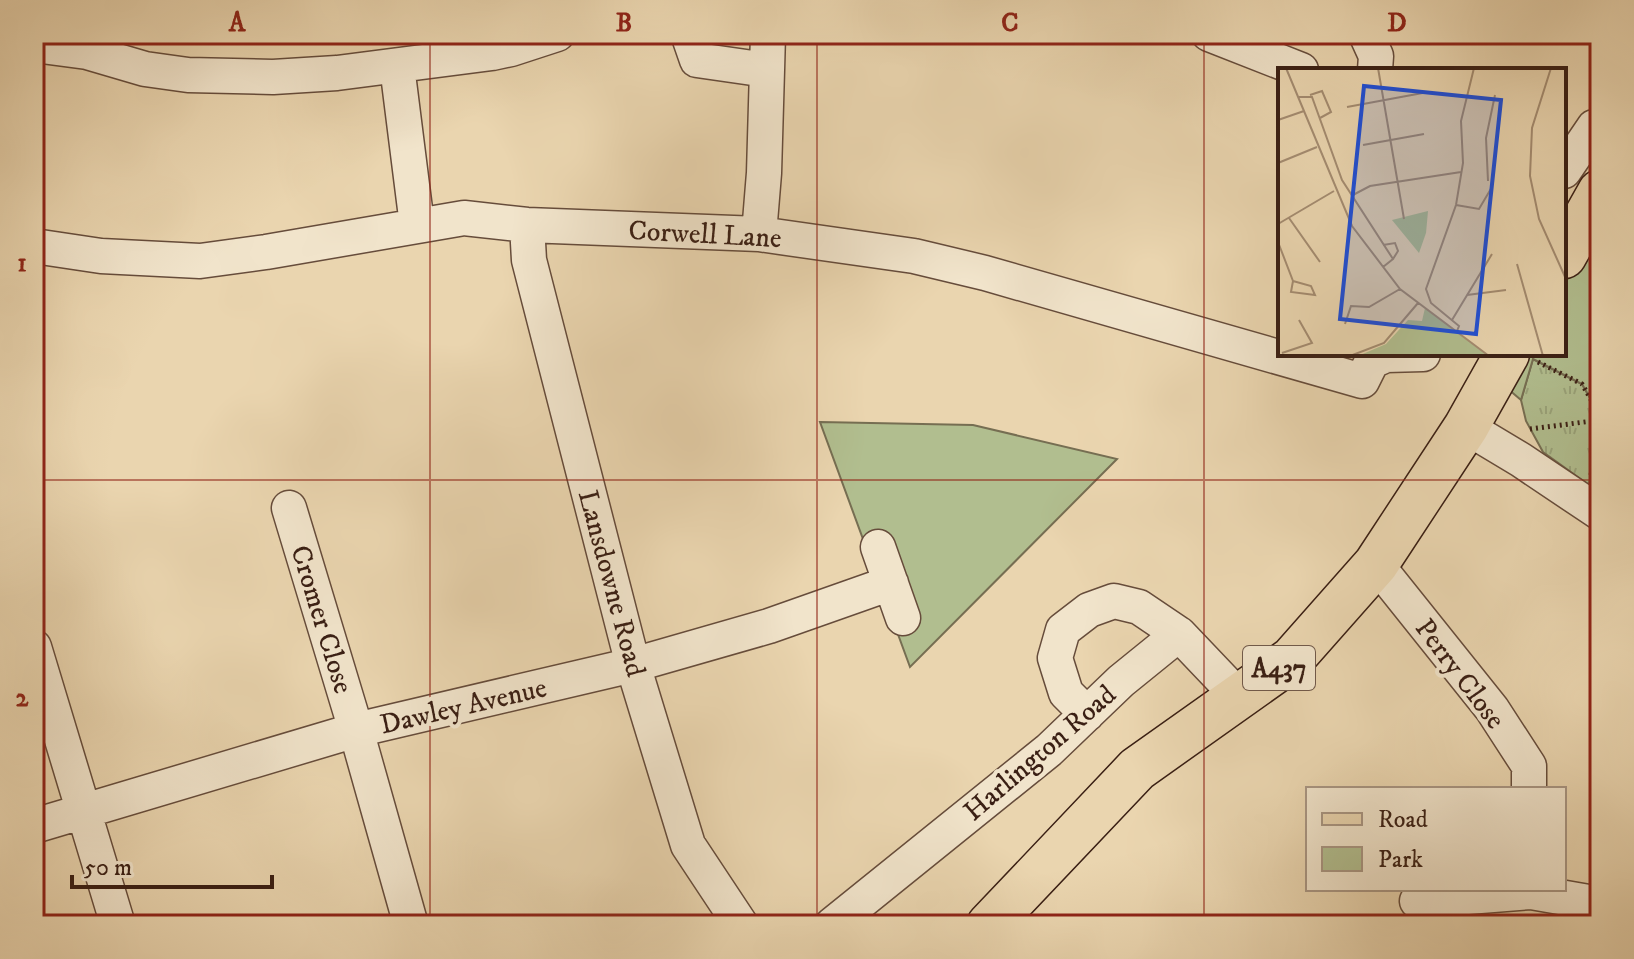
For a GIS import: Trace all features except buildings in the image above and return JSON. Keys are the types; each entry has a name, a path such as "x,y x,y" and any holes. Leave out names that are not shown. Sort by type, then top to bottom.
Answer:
{"main road":[{"path":"1566,252 1600,192"},
{"name":"A437","path":"989,925 1137,769 1292,659 1376,564 1466,427 1521,357"}],"street":[{"path":"34,45 87,52 145,69 188,75 273,77 306,76 492,53 557,34"},
{"path":"688,34 697,60 767,70"},
{"path":"759,234 768,34"},
{"path":"1209,34 1296,68"},
{"path":"1366,34 1376,56 1375,68"},
{"path":"397,66 417,225"},
{"path":"1566,168 1594,127 1600,126"},
{"name":"Corwell Lane","path":"34,246 135,259 200,261 464,218 527,225 759,234 914,256 985,273 1362,381 1372,361 1384,356"},
{"name":"Lansdowne Road","path":"527,225 529,260 633,665 688,845 741,925"},
{"path":"1466,427 1600,513"},
{"name":"Cromer Close","path":"289,508 411,925"},
{"path":"878,547 903,618"},
{"name":"Perry Close","path":"1376,564 1492,709 1529,766 1529,787"},
{"name":"Dawley Avenue","path":"34,826 356,730 633,665 769,626 891,583"},
{"path":"1087,714 1066,693 1055,658 1063,630 1089,610 1114,601 1139,607 1179,634 1239,697"},
{"name":"Harlington Road","path":"832,925 1049,750 1121,681 1179,634"},
{"path":"34,647 118,925"},
{"path":"1417,901 1521,891"},
{"path":"1536,891 1600,904"}],"path":[{"path":"1521,357 1582,384 1600,417 1530,429"}],"green space":[{"path":"1600,191 1600,415 1582,384 1533,359 1521,400 1494,377 1506,356 1566,356 1566,250"},
{"path":"1533,359 1582,384 1600,415 1600,434 1589,485 1543,452 1526,421 1521,400"},
{"path":"820,422 973,425 1117,459 910,667"},
{"path":"1600,434 1600,492 1589,485"}]}
